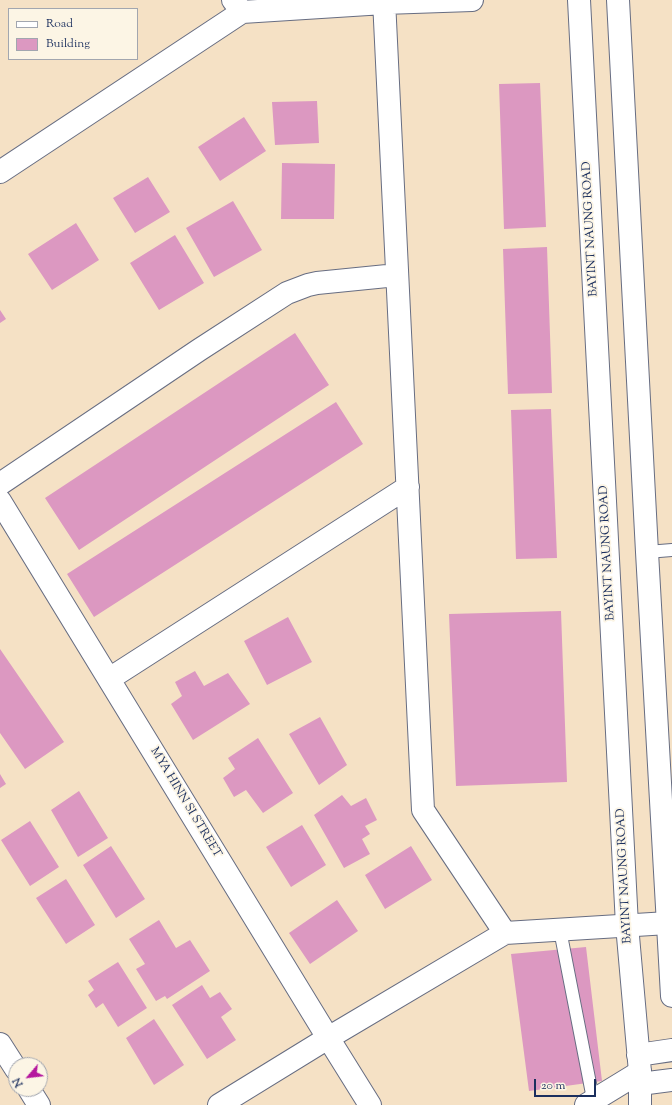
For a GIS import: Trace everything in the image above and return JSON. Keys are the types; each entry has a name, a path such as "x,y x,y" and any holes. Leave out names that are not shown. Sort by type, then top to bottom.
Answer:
{"street":[{"path":"0,172 238,6 472,0"},
{"name":"BAYINT NAUNG ROAD","path":"579,0 627,925 639,1070 640,1105"},
{"path":"618,0 672,996"},
{"path":"384,2 424,810 505,933"},
{"path":"0,484 199,350 287,293 317,283 397,275"},
{"path":"109,678 408,488"},
{"name":"MYA HINN SI STREET","path":"0,501 370,1105"},
{"path":"219,1105 328,1038 505,933 668,923"},
{"path":"0,1044 8,1057"},
{"path":"591,1103 639,1070 672,1050"},
{"path":"639,1070 672,1080"}],"lane":[{"path":"647,552 672,550"},
{"path":"560,930 591,1103"}],"building":[{"path":"540,83 546,227 504,229 499,84"},
{"path":"317,101 319,143 275,145 272,102"},
{"path":"244,117 266,151 220,181 198,147"},
{"path":"282,163 335,164 334,219 281,219"},
{"path":"148,177 170,212 135,233 113,198"},
{"path":"233,201 262,250 214,277 186,228"},
{"path":"76,223 99,260 52,290 28,254"},
{"path":"175,235 204,283 159,310 130,263"},
{"path":"547,247 552,393 508,394 503,249"},
{"path":"0,310 6,319 0,323"},
{"path":"295,333 329,385 79,550 45,498"},
{"path":"336,402 363,444 94,617 67,574"},
{"path":"551,409 557,558 516,559 511,410"},
{"path":"561,611 567,782 456,786 449,614"},
{"path":"288,617 312,662 267,685 244,641"},
{"path":"0,649 64,742 25,769 0,733"},
{"path":"195,671 204,686 228,673 250,704 193,740 171,704 182,696 175,682"},
{"path":"320,717 347,765 319,785 289,734"},
{"path":"258,738 293,793 263,813 246,790 234,797 223,778 235,769 228,758"},
{"path":"0,774 6,784 0,788"},
{"path":"79,791 108,838 78,857 51,810"},
{"path":"342,795 351,806 366,798 377,820 365,826 370,834 362,839 370,854 344,868 314,815"},
{"path":"30,821 59,867 30,886 1,840"},
{"path":"302,825 326,865 291,887 266,847"},
{"path":"111,846 145,899 116,918 83,865"},
{"path":"411,846 432,880 385,909 365,875"},
{"path":"66,879 95,925 66,944 36,898"},
{"path":"337,900 358,931 310,964 289,933"},
{"path":"159,920 176,948 190,940 210,971 167,999 165,996 156,1001 136,969 145,964 129,939"},
{"path":"586,947 602,1081 529,1091 511,954"},
{"path":"118,962 147,1008 118,1027 103,1003 96,1008 88,995 94,990 88,981"},
{"path":"202,985 210,998 220,992 232,1009 221,1017 236,1040 207,1059 172,1005"},
{"path":"154,1019 184,1065 154,1085 126,1038"}]}
